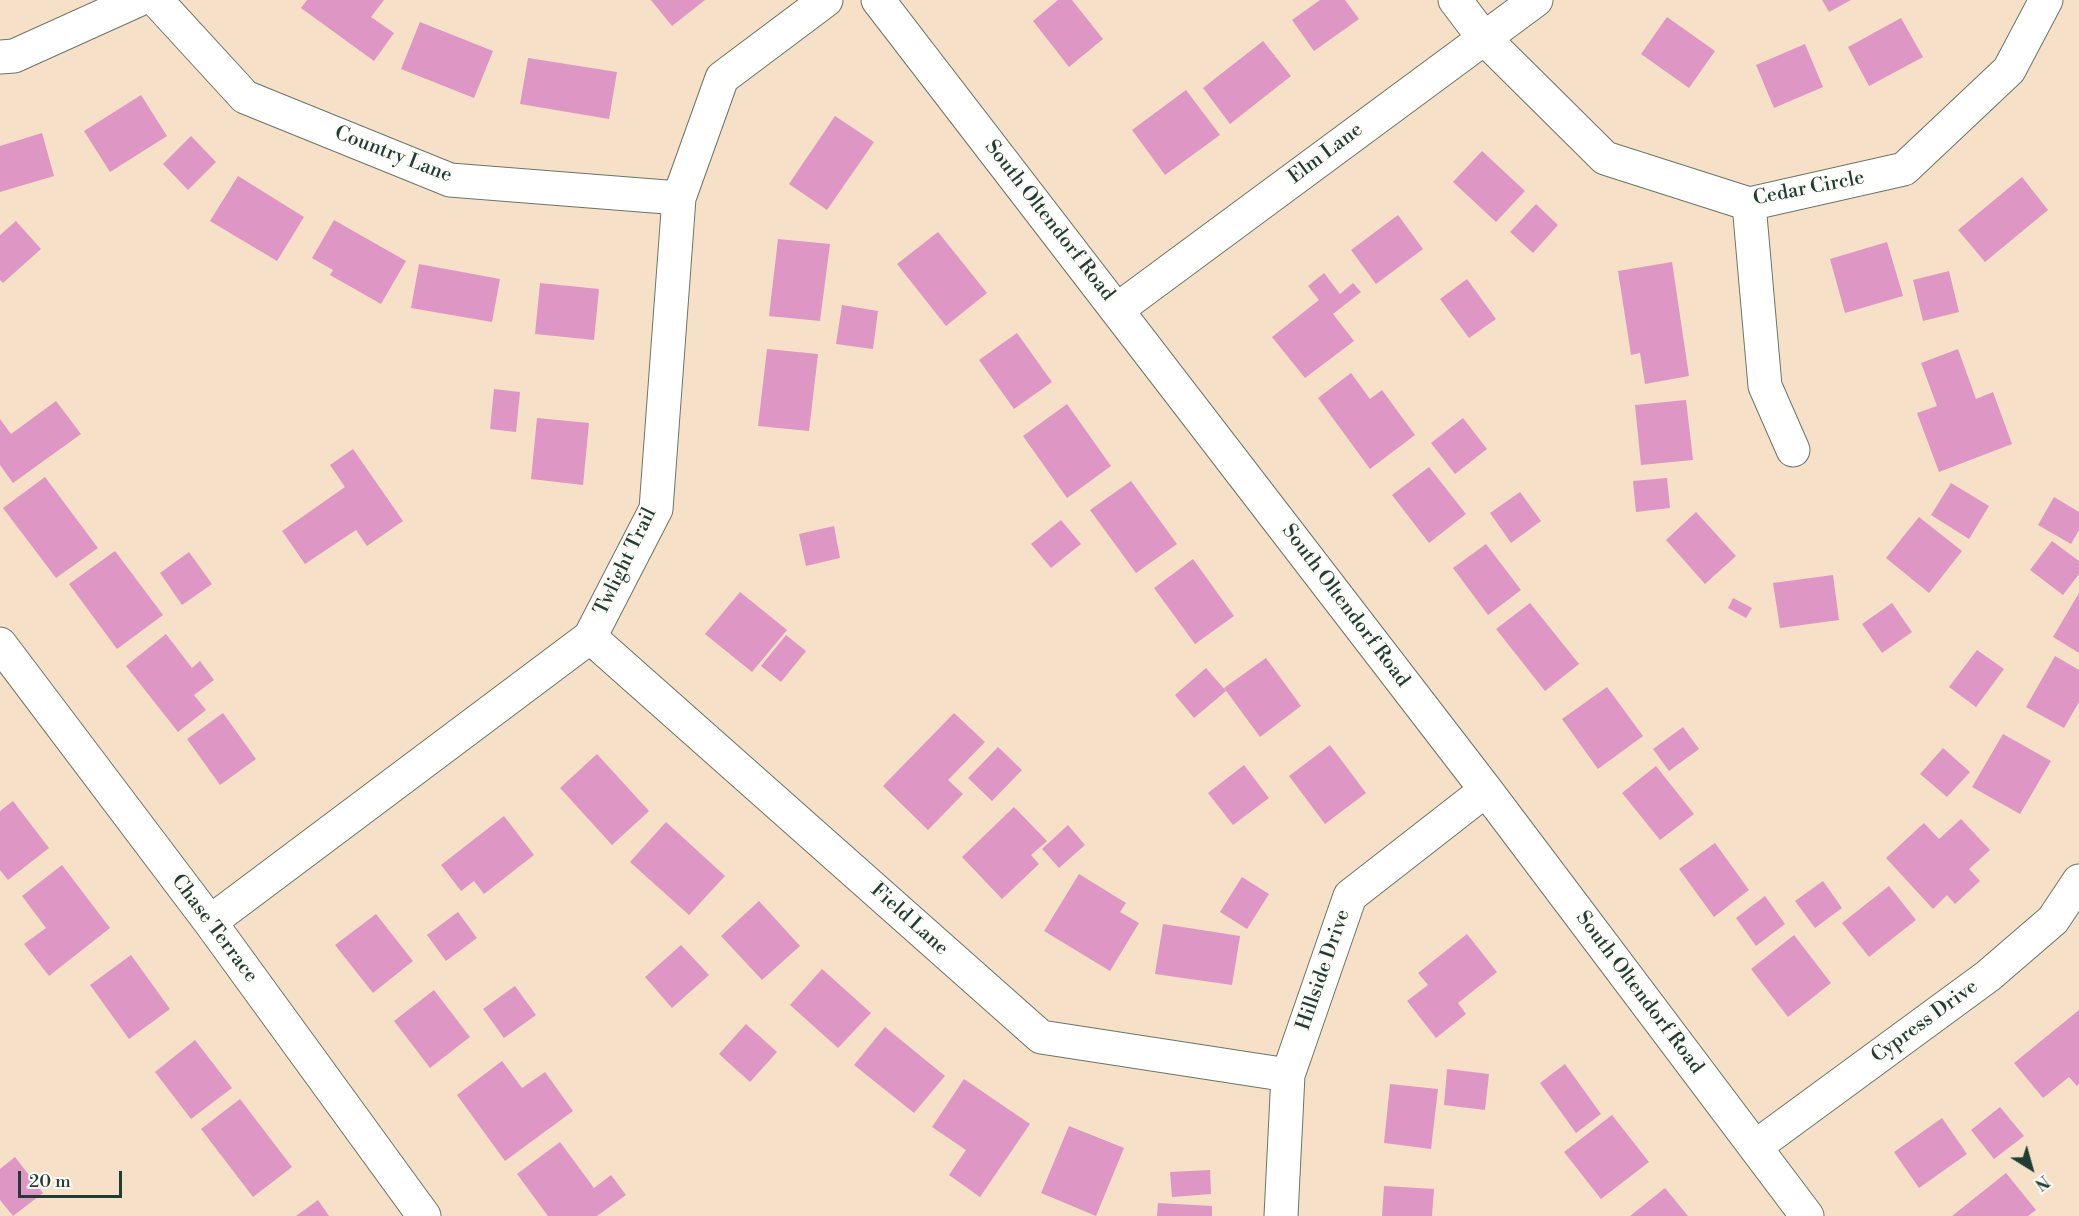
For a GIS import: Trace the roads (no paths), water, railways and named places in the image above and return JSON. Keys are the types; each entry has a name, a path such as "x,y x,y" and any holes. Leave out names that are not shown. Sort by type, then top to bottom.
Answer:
{"street":[{"path":"0,57 14,56 138,0"},
{"name":"Country Lane","path":"156,0 245,97 450,180 679,198"},
{"name":"Twlight Trail","path":"210,922 590,637 656,509 679,198 722,78 826,0"},
{"name":"South Oltendorf Road","path":"878,0 1486,790 1807,1216"},
{"name":"Cedar Circle","path":"1455,0 1483,37 1605,158 1749,204 1904,170 2009,70 2046,0"},
{"name":"Elm Lane","path":"1118,309 1536,0"},
{"path":"1749,204 1765,386 1793,450"},
{"name":"Field Lane","path":"590,637 1041,1037 1288,1075"},
{"name":"Chase Terrace","path":"0,644 210,922 424,1216"},
{"name":"Hillside Drive","path":"1281,1216 1288,1075 1350,896 1486,790"},
{"name":"Cypress Drive","path":"1755,1147 1988,976 2054,921 2079,881"}]}
